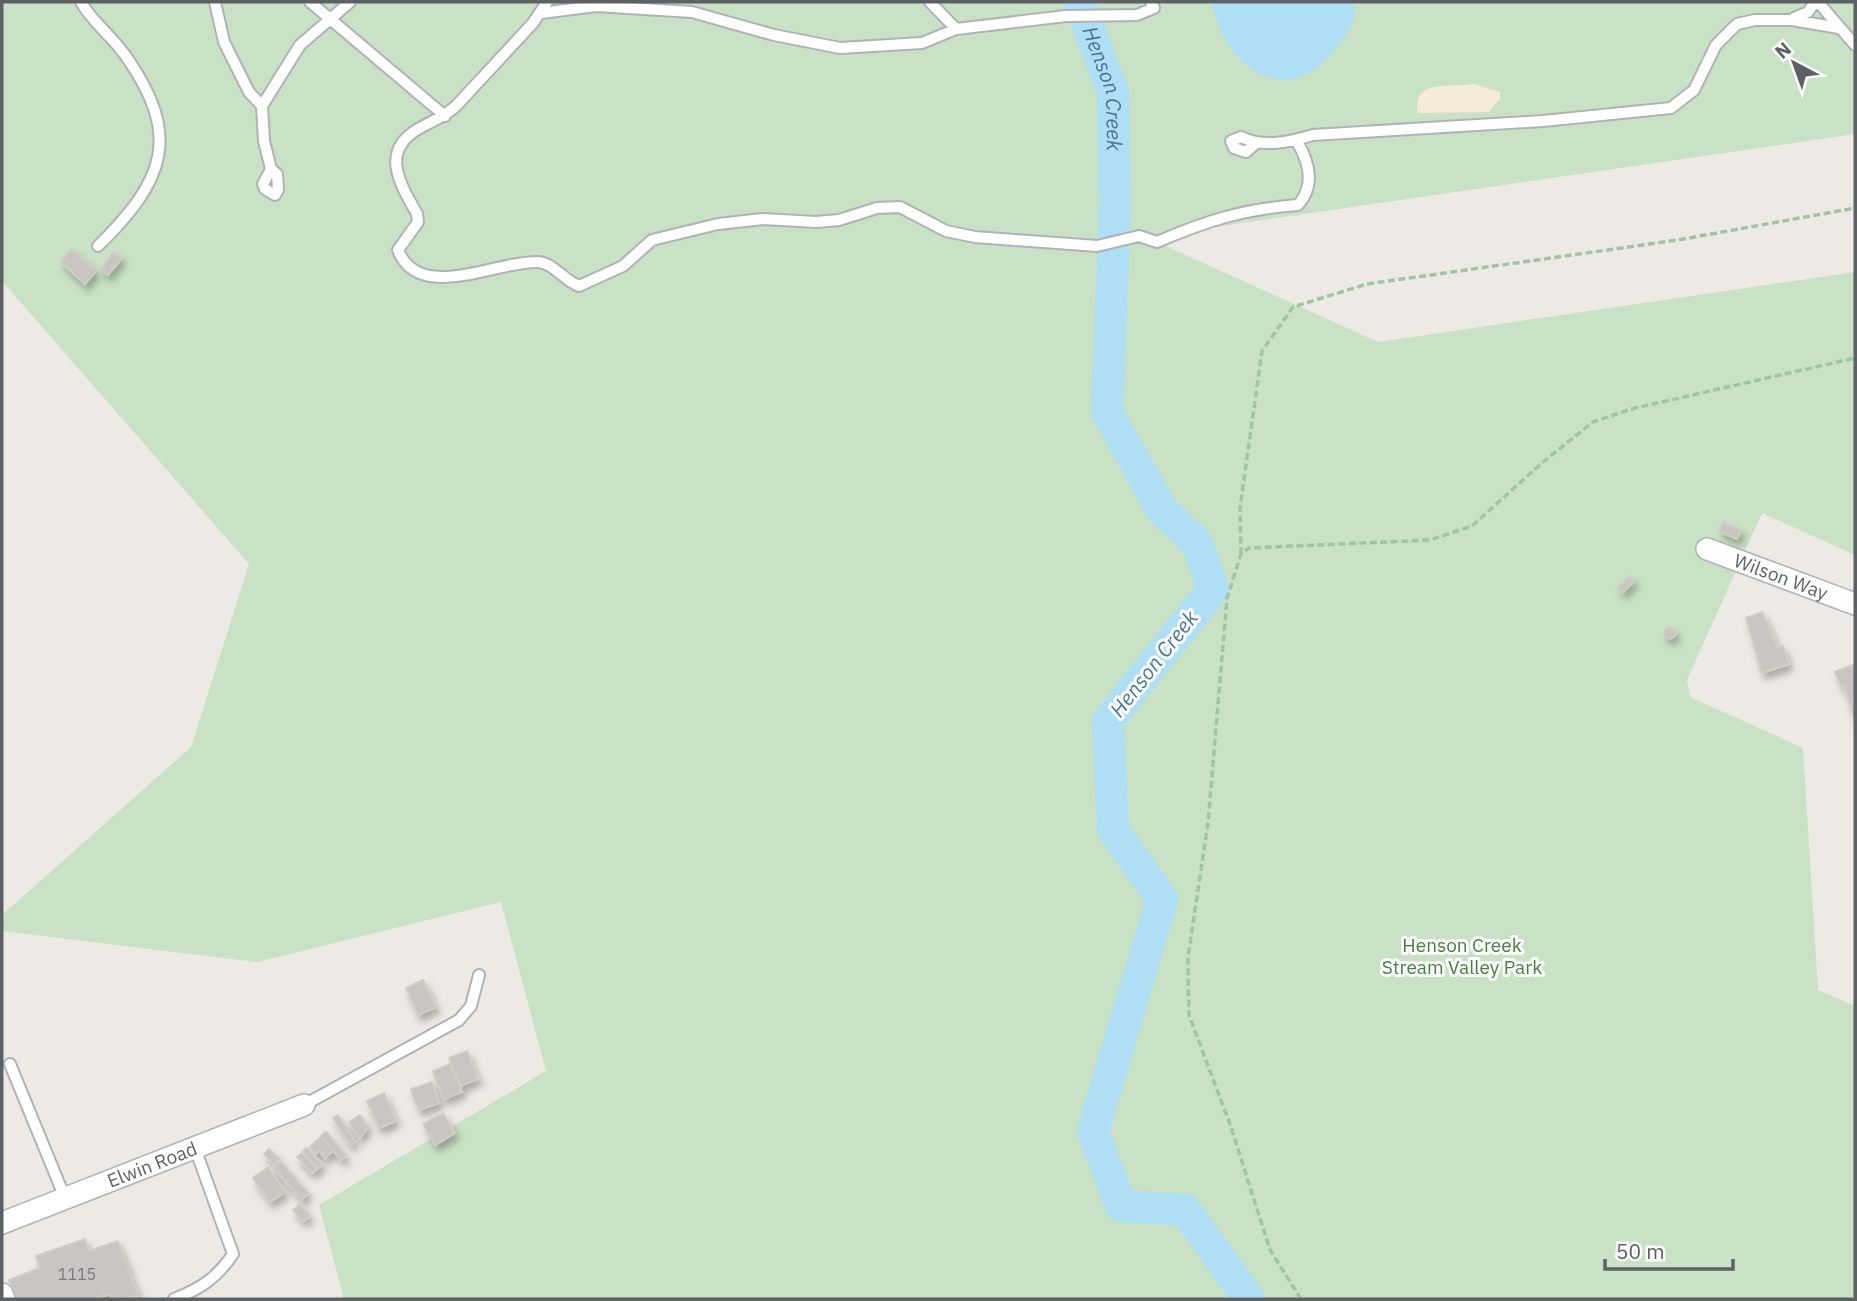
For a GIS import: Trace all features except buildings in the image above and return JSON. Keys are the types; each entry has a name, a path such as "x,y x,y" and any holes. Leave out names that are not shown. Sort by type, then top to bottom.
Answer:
{"street":[{"name":"Wilson Way","path":"1707,549 1855,604"},
{"name":"Elwin Road","path":"2,1223 304,1105"},
{"path":"2,1294 4,1299"}],"lane":[{"path":"81,2 139,76 153,106 160,137 151,184 130,215 98,246"},
{"path":"215,2 224,42 249,92 262,106"},
{"path":"310,2 412,85 445,116"},
{"path":"271,169 264,141 262,106 300,45 349,2"},
{"path":"547,2 541,13 445,116 416,130 398,151 398,180 417,214 418,222 398,250 409,266 425,275 447,278 539,262 554,269 565,281 579,286 623,266 638,250 663,237 718,224 762,219 816,222 839,219 877,208 900,207 946,231 975,237 1097,246 1139,236 1157,242 1206,221 1239,211 1298,205 1308,190 1309,169 1296,140"},
{"path":"930,2 956,29"},
{"path":"541,13 596,6 692,12 774,35 840,48 922,43 956,29 1044,18 1137,15 1154,8 1151,2"},
{"path":"1792,20 1808,12 1817,2 1855,45"},
{"path":"1255,144 1296,140 1313,135 1544,121 1671,108 1693,90 1716,45 1728,30 1745,21 1792,20 1839,28"},
{"path":"304,1105 459,1020 471,1006 479,975"},
{"path":"10,1064 65,1198"},
{"path":"174,1299 196,1290 218,1276 233,1254 195,1147"}],"path":[{"path":"1301,1299 1270,1250 1231,1127 1189,1015 1188,957 1208,823 1227,598 1241,554 1240,508 1262,351 1293,307 1367,284 1678,240 1855,208"},
{"path":"1241,554 1249,548 1272,546 1430,540 1472,526 1543,462 1593,422 1631,409 1855,358"}],"green space":[{"name":"Henson Creek Stream Valley Park","path":"2,2 1855,2 1855,134 1146,237 1378,342 1855,272 1855,555 1762,513 1687,680 1690,697 1803,748 1818,990 1855,1006 1855,1299 344,1299 319,1205 546,1071 501,902 257,962 2,931 2,915 191,747 249,564 2,281"}],"sand":[{"path":"1473,84 1500,92 1500,99 1489,112 1418,113 1421,94 1427,89"}],"water":[{"path":"1212,2 1355,2 1348,32 1330,55 1312,71 1293,79 1274,79 1256,72 1227,43"}],"waterway":[{"name":"Henson Creek","path":"1079,2 1113,92 1115,205 1107,412 1162,510 1197,543 1213,589 1108,721 1113,830 1162,899 1093,1131 1121,1206 1185,1210 1249,1299"}]}
